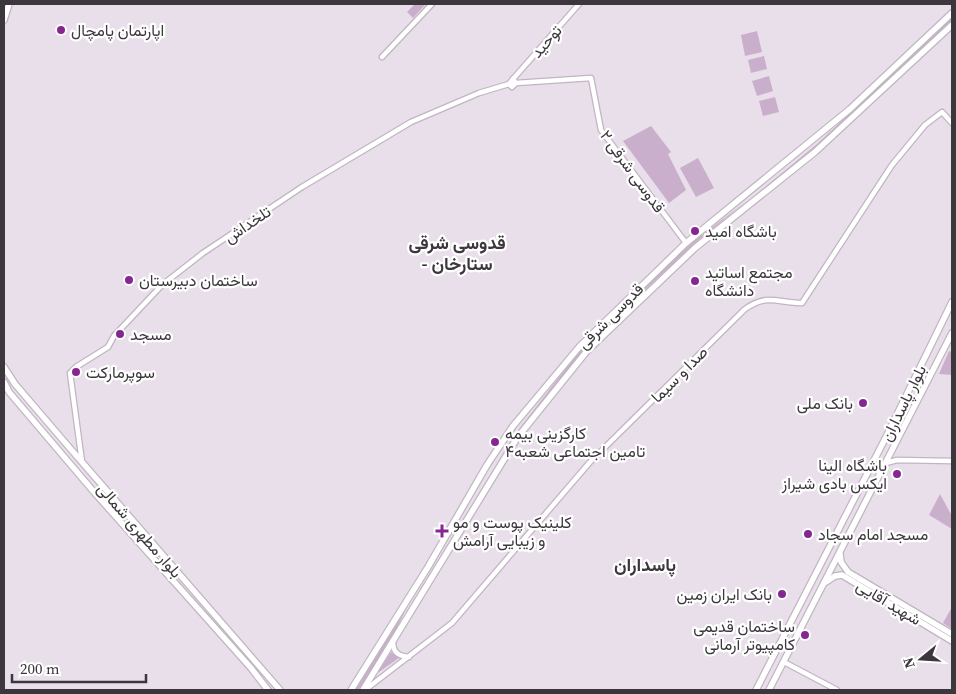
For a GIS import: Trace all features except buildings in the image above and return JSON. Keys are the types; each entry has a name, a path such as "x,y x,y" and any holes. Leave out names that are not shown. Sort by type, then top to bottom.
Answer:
{"main road":[{"path":"4,20 10,4"},
{"name":"قدوسی شرقی","path":"350,690 382,644 509,432 580,346 686,243 745,193 850,110 952,13"},
{"name":"قدوسی شرقی","path":"364,690 517,438 587,351 695,247 822,146 952,25"},
{"path":"745,193 752,201"},
{"name":"بلوار پاسداران","path":"756,690 952,302"},
{"name":"بلوار پاسداران","path":"769,690 952,333"},
{"path":"922,364 934,369"},
{"name":"بلوار مطهرى شمالى","path":"4,367 15,384 82,463 280,690"},
{"name":"بلوار مطهرى شمالى","path":"4,382 9,392 94,492 251,668 268,690"},
{"path":"509,432 517,438"},
{"name":"شهید آقایی","path":"840,554 844,573 952,634"},
{"name":"شهید آقایی","path":"824,583 844,573"},
{"name":"شهید آقایی","path":"871,589 952,641"}],"street":[{"path":"382,57 432,4"},
{"name":"توحید","path":"509,84 515,81 579,4"},
{"name":"قدوسی شرقی ۲","path":"515,81 591,78 602,130 686,243"},
{"name":"تلخداش","path":"79,437 70,373 76,367 108,347 114,336 162,285 203,253 302,187 411,122 479,93 509,84"},
{"name":"صدا و سیما","path":"364,690 452,624 590,462 745,309 755,302 766,298 802,303 892,164 925,125 942,112 952,122"},
{"path":"68,446 74,445 79,437"},
{"path":"79,437 82,463"},
{"path":"893,450 893,456 897,460"},
{"path":"886,463 897,460 952,462"},
{"path":"393,642 395,652 409,657"},
{"path":"784,662 837,690"}],"shaded area":[{"path":"415,4 426,4 413,18 407,12"},
{"path":"952,18 952,21 806,156 754,196 817,144"},
{"path":"757,31 762,52 745,56 741,35"},
{"path":"764,56 767,69 751,73 748,60"},
{"path":"769,76 773,91 757,96 752,81"},
{"path":"775,97 779,112 763,116 759,101"},
{"path":"651,126 671,152 668,154 686,190 669,203 623,141"},
{"path":"698,158 714,188 696,197 680,168"},
{"path":"747,201 701,238 592,339 520,430 588,340 695,240"},
{"path":"949,351 952,352 952,375 939,374"},
{"path":"940,494 952,516 952,529 929,515"},
{"path":"407,607 394,634 359,690 355,690"},
{"path":"952,607 952,629 943,623"},
{"path":"391,652 399,658 378,672"}],"place":[{"name":"اپارتمان پامچال","path":"61,30"},
{"name":"باشگاه امید","path":"695,231"},
{"name":"ساختمان دبیرستان","path":"129,280"},
{"name":"مجتمع اساتید دانشگاه","path":"695,281"},
{"name":"مسجد","path":"120,334"},
{"name":"سوپرمارکت","path":"76,372"},
{"name":"بانک ملی","path":"863,403"},
{"name":"کارگزینی بیمه تامین اجتماعی شعبه۴","path":"495,442"},
{"name":"باشگاه الینا ایکس بادی شیراز","path":"897,474"},
{"name":"کلینیک پوست و مو و زیبایی آرامش","path":"442,531"},
{"name":"مسجد امام سجاد","path":"808,534"},
{"name":"بانک ایران زمین","path":"782,594"},
{"name":"ساختمان قدیمی کامپیوتر آرمانی","path":"805,635"}],"district":[{"name":"قدوسی شرقی - ستارخان","path":"457,253"},
{"name":"پاسداران","path":"645,565"}]}
